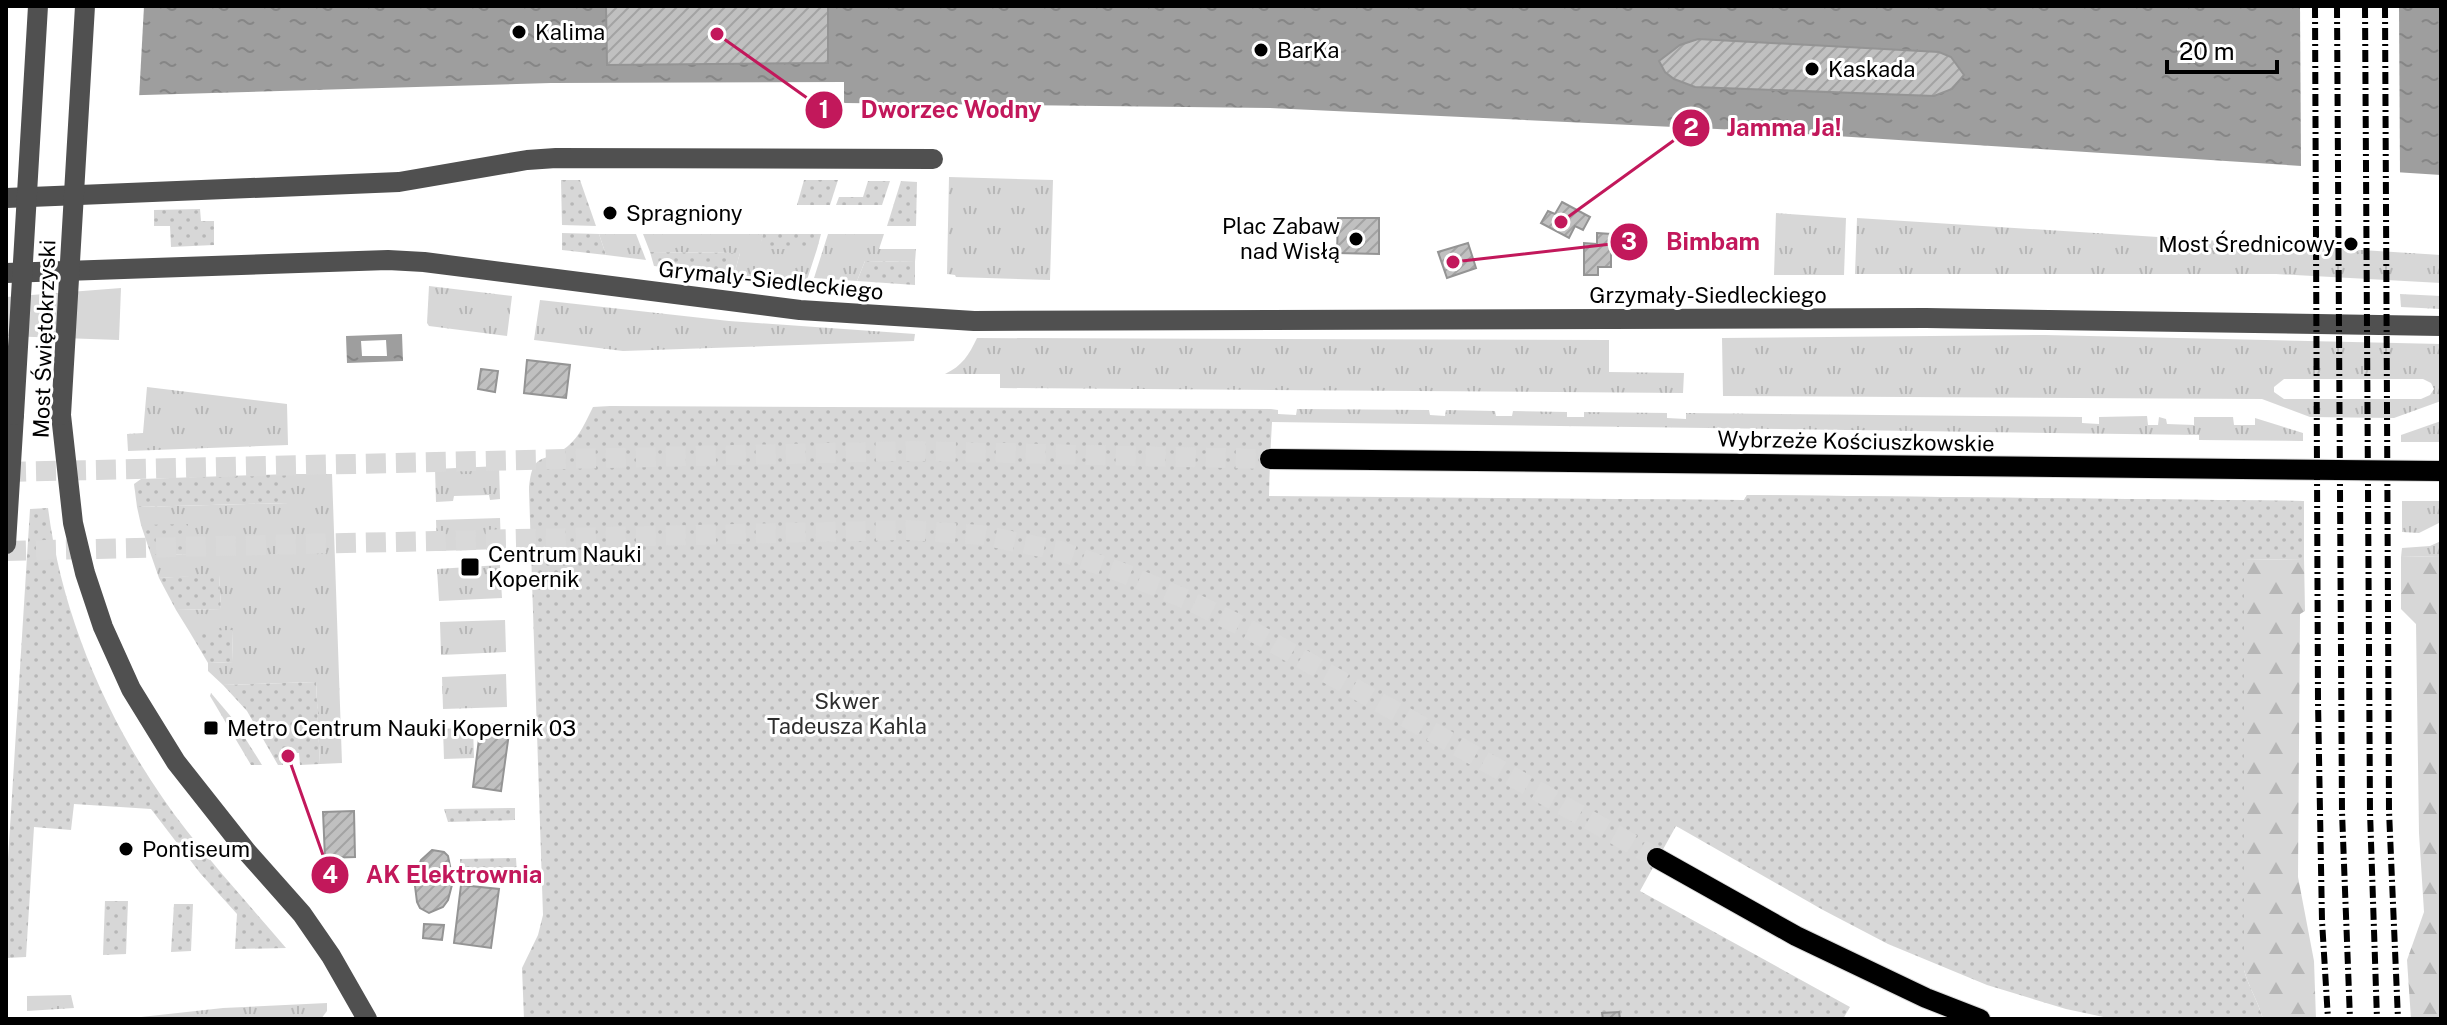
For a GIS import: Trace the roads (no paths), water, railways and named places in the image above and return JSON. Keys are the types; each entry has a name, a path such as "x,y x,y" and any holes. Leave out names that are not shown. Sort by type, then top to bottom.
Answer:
{"main road":[{"name":"Wybrzeże Kościuszkowskie","path":"1270,459 2441,471"},
{"path":"1657,858 1796,936 1885,980 1980,1019"}],"street":[{"name":"Most Świętokrzyski","path":"6,544 38,6"},
{"name":"Most Świętokrzyski","path":"85,6 61,415 73,523 85,573 103,627 131,689 176,762 247,852 302,914 331,956 367,1019"},
{"path":"6,198 399,182 527,160 556,158 933,159"},
{"name":"Grymaly-Siedleckiego","path":"6,273 388,260 800,310 974,321"},
{"name":"Grzymały-Siedleckiego","path":"974,321 1926,318 2441,326"}],"water":[{"path":"6,6 2441,6 2441,175 1760,131 1270,108 844,103 844,82 551,83 6,99"},
{"path":"402,334 403,361 347,363 346,336","holes":["386,340 387,356 362,356 361,341"]}],"tunnel":[{"path":"6,472 912,451 1270,459"},
{"path":"6,551 907,530 982,535 1060,551 1188,600 1252,631 1657,858"}],"railway":[{"path":"2315,6 2318,702 2322,921 2328,1019"},
{"path":"2337,6 2342,812 2350,1019"},
{"path":"2365,6 2370,812 2377,1019"},
{"path":"2385,6 2389,811 2398,1019"}],"place":[{"name":"Kalima","path":"519,32"},
{"name":"Dworzec Wodny","path":"717,34"},
{"name":"BarKa","path":"1261,50"},
{"name":"Kaskada","path":"1812,69"},
{"name":"Spragniony","path":"610,213"},
{"name":"Jamma Ja!","path":"1561,222"},
{"name":"Plac Zabaw nad Wisłą","path":"1356,239"},
{"name":"Most Średnicowy","path":"2351,244"},
{"name":"Bimbam","path":"1453,262"},
{"name":"Centrum Nauki Kopernik","path":"470,567"},
{"name":"Metro Centrum Nauki Kopernik 03","path":"211,728"},
{"name":"AK Elektrownia","path":"288,756"},
{"name":"Pontiseum","path":"126,849"}],"park label":[{"name":"Skwer Tadeusza Kahla","path":"847,714"}]}
